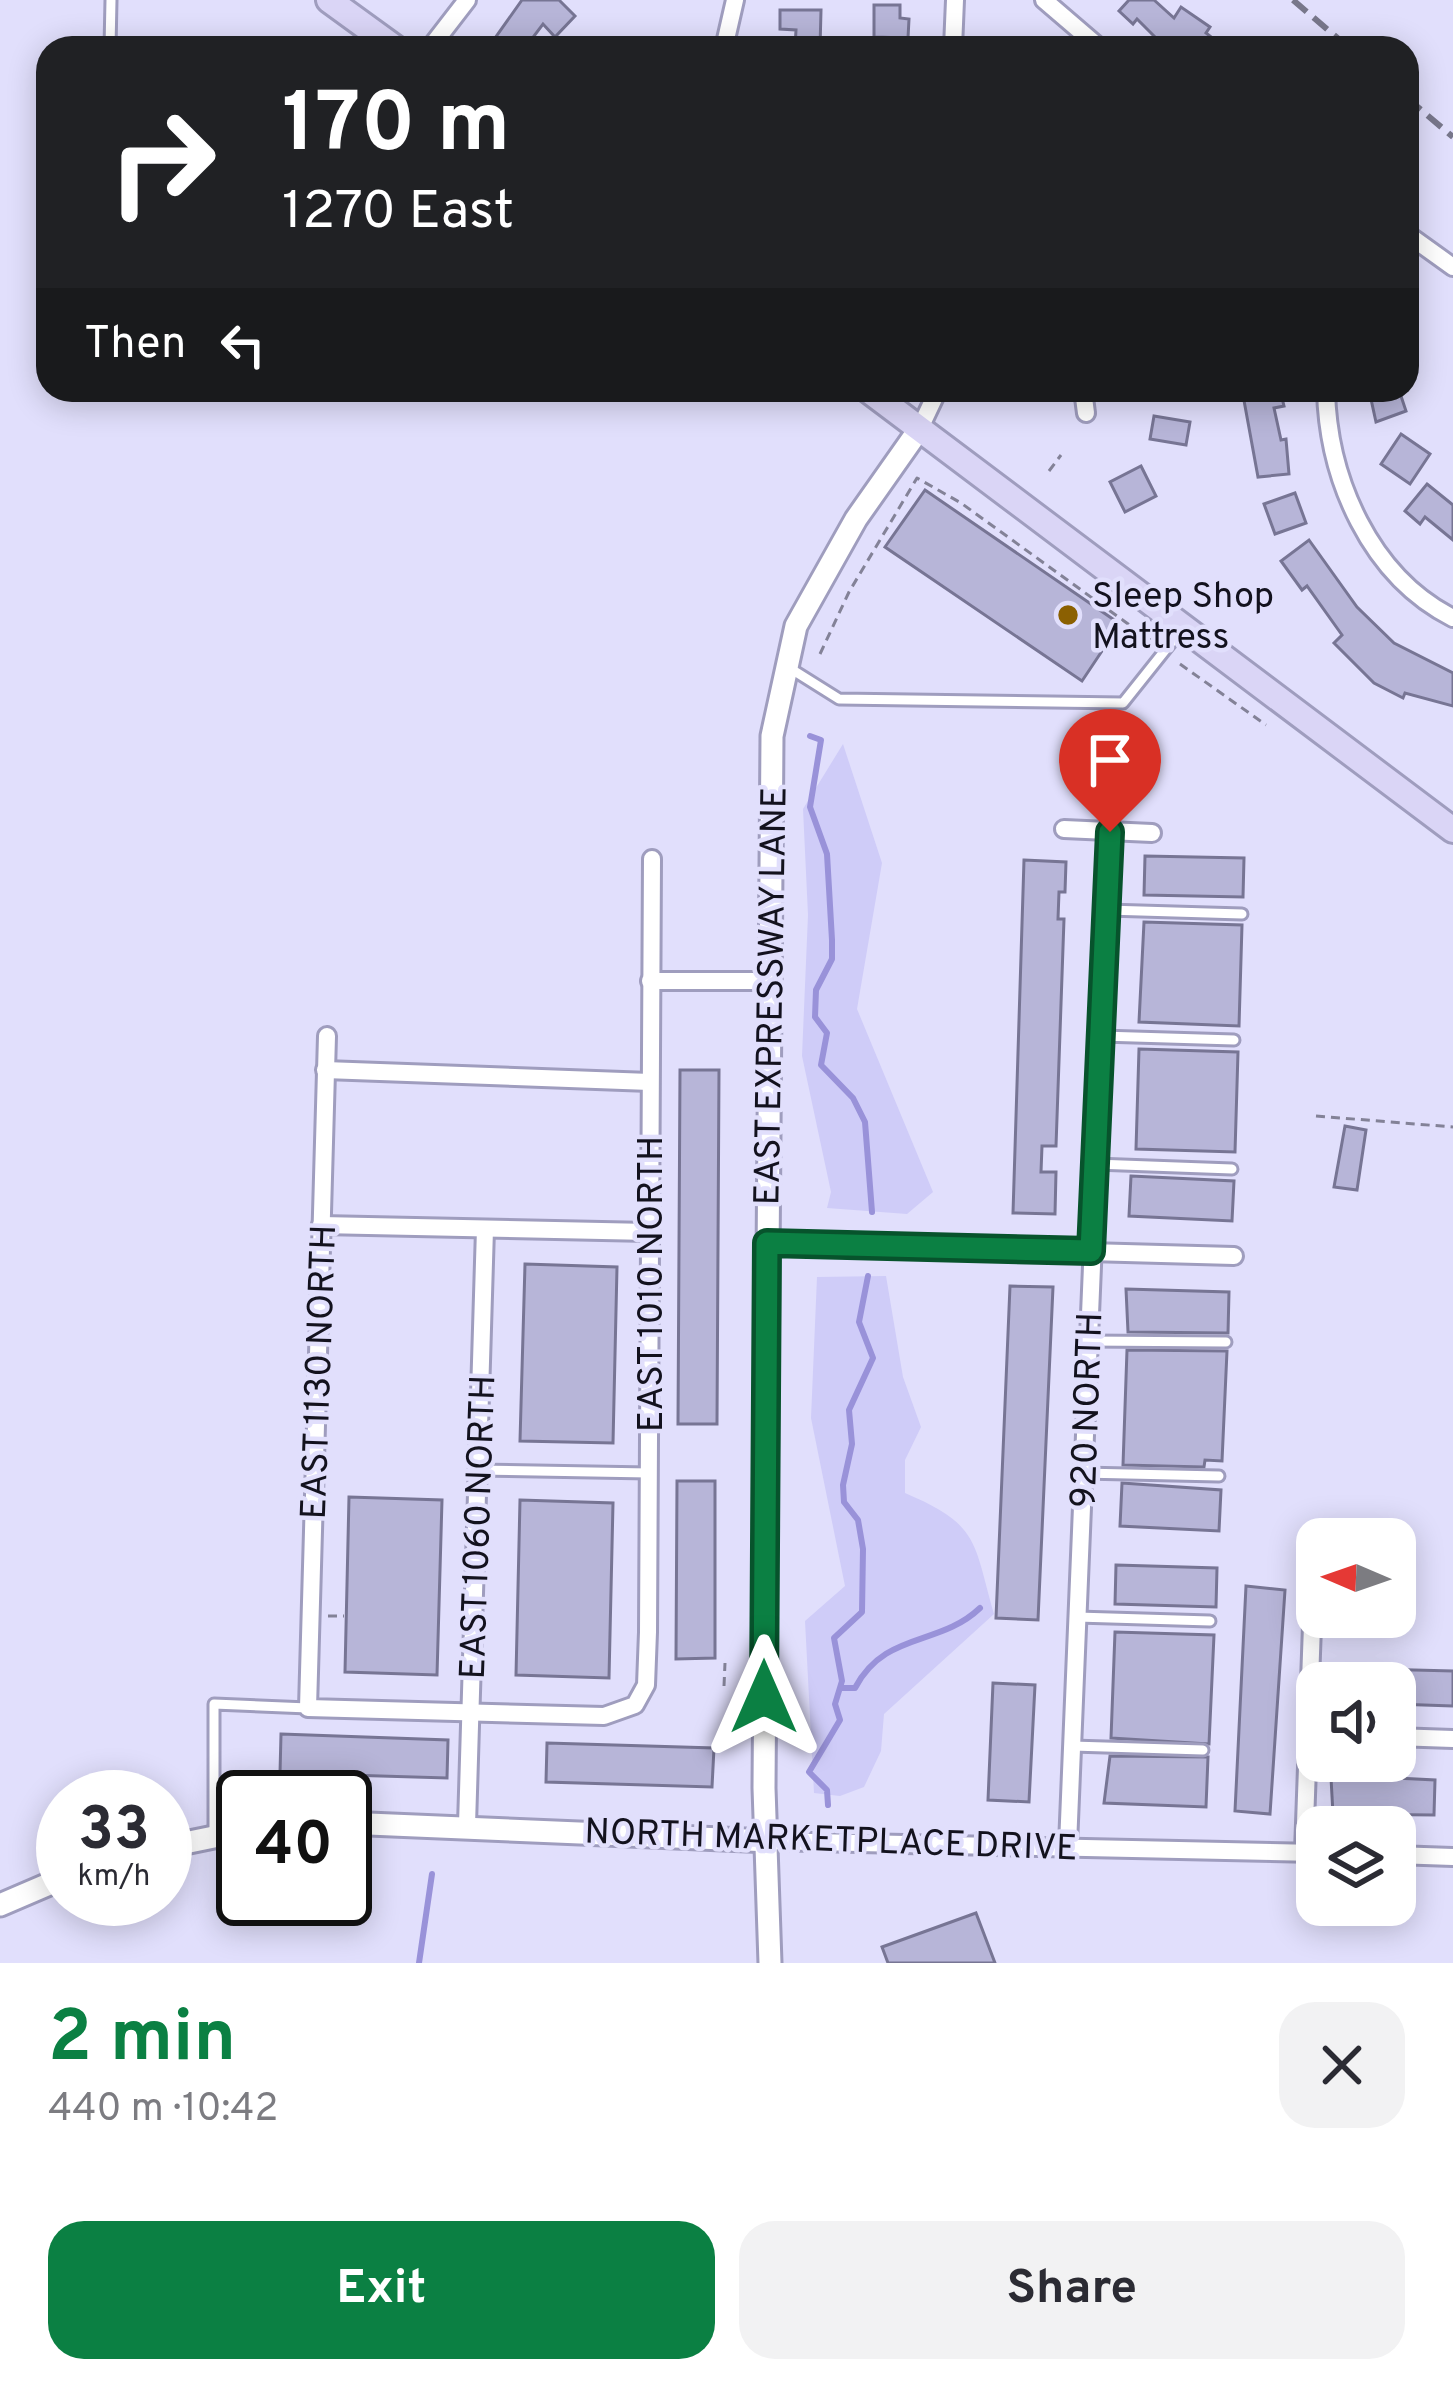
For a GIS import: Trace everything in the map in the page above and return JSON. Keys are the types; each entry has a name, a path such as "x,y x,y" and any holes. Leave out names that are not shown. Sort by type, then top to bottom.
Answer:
{"main road":[{"path":"329,0 378,36"},
{"path":"884,402 1453,830"}],"street":[{"path":"439,36 467,0"},
{"path":"727,36 735,0"},
{"path":"954,36 956,0"},
{"path":"1044,0 1086,36"},
{"path":"1419,243 1453,267"},
{"path":"920,428 932,402"},
{"path":"1085,402 1086,412"},
{"path":"1327,402 1331,449 1358,520 1407,584 1453,618"},
{"name":"EAST EXPRESSWAY LANE","path":"770,1963 767,1243 772,736 784,664 796,626 829,564 920,428"},
{"path":"1064,830 1152,833"},
{"name":"920 NORTH","path":"1068,1846 1110,832"},
{"name":"EAST 1010 NORTH","path":"471,1712 604,1716 634,1705 647,1670 652,859"},
{"path":"650,981 768,981"},
{"name":"EAST 1130 NORTH","path":"308,1708 327,1036"},
{"path":"326,1070 650,1082"},
{"path":"321,1225 649,1232"},
{"name":"EAST 1060 NORTH","path":"467,1825 485,1229"},
{"path":"767,1243 1234,1256"},
{"path":"308,1708 471,1712"},
{"path":"1416,1737 1453,1738"},
{"name":"NORTH MARKETPLACE DRIVE","path":"372,1823 768,1841 1296,1852"},
{"path":"192,1841 214,1836"},
{"path":"1416,1855 1453,1856"},
{"path":"0,1905 36,1890"}],"lane":[{"path":"110,36 111,0"},
{"path":"784,664 839,698 1123,703 1182,628"},
{"path":"1107,910 1242,914"},
{"path":"1101,1036 1234,1040"},
{"path":"1095,1164 1232,1169"},
{"path":"1088,1341 1226,1342"},
{"path":"476,1470 649,1473"},
{"path":"1082,1473 1219,1476"},
{"path":"1077,1617 1210,1622"},
{"path":"214,1836 214,1704 308,1708"},
{"path":"1072,1746 1203,1750"}],"path":[{"path":"1049,471 1061,455"},
{"path":"820,653 849,592 917,478 961,503 1153,643"},
{"path":"1180,664 1266,725"},
{"path":"1316,1116 1453,1127"},
{"path":"724,1663 724,1686"}],"shaded area":[{"path":"843,744 882,863 857,1009 933,1192 907,1214 827,1208 831,1192 802,1056 808,915 803,809"},
{"path":"886,1276 903,1377 921,1427 905,1460 905,1493 948,1515 970,1538 994,1614 884,1714 881,1751 864,1787 840,1796 814,1793 805,1621 845,1586 811,1418 817,1277"}],"building":[{"path":"522,0 559,0 575,16 556,36 543,24 534,36 496,36"},
{"path":"1129,0 1154,0 1174,18 1181,7 1210,27 1206,33 1210,36 1154,36 1137,19 1133,24 1119,11"},
{"path":"874,5 900,5 900,18 909,19 908,36 874,36"},
{"path":"780,10 821,10 820,36 796,36 796,30 780,29"},
{"path":"1244,402 1283,402 1284,406 1274,408 1281,440 1286,439 1289,474 1258,477"},
{"path":"1372,402 1403,402 1406,411 1376,422"},
{"path":"1154,416 1190,422 1186,445 1150,439"},
{"path":"1401,434 1430,454 1410,484 1381,464"},
{"path":"1141,466 1156,496 1125,512 1110,482"},
{"path":"1427,484 1453,505 1453,540 1425,517 1420,524 1405,511"},
{"path":"925,490 1120,624 1082,681 885,547"},
{"path":"1295,493 1306,523 1275,534 1264,504"},
{"path":"1309,540 1357,607 1394,643 1453,673 1453,706 1405,693 1403,698 1374,683 1334,643 1342,635 1307,586 1302,590 1281,561"},
{"path":"1145,856 1244,858 1243,897 1144,895"},
{"path":"1024,860 1066,862 1058,919 1064,919 1056,1146 1042,1146 1041,1172 1056,1172 1055,1214 1013,1213"},
{"path":"1144,922 1242,925 1239,1026 1139,1022"},
{"path":"1139,1049 1238,1052 1235,1152 1136,1149"},
{"path":"680,1070 719,1070 717,1424 678,1424"},
{"path":"1345,1126 1366,1130 1357,1190 1334,1187"},
{"path":"1131,1176 1234,1181 1232,1221 1129,1216"},
{"path":"525,1264 617,1267 613,1443 520,1441"},
{"path":"1010,1286 1053,1287 1038,1620 996,1618"},
{"path":"1126,1289 1229,1292 1228,1333 1128,1332"},
{"path":"1127,1350 1227,1351 1222,1461 1205,1460 1204,1467 1123,1465"},
{"path":"677,1481 715,1481 715,1658 676,1659"},
{"path":"1122,1483 1221,1490 1219,1531 1120,1526"},
{"path":"349,1497 442,1500 437,1675 345,1672"},
{"path":"520,1500 613,1503 609,1678 516,1675"},
{"path":"1116,1565 1217,1568 1216,1607 1115,1604"},
{"path":"1246,1586 1285,1590 1270,1814 1235,1811"},
{"path":"1115,1632 1214,1635 1209,1744 1111,1738"},
{"path":"1416,1670 1453,1671 1453,1706 1416,1705"},
{"path":"993,1683 1035,1685 1029,1802 988,1800"},
{"path":"281,1734 448,1740 447,1778 372,1776 372,1770 280,1770"},
{"path":"547,1743 714,1748 712,1787 546,1782"},
{"path":"1110,1756 1208,1757 1206,1807 1104,1803"},
{"path":"1435,1780 1434,1815 1416,1815 1416,1806 1333,1806 1331,1782"},
{"path":"976,1913 995,1963 888,1963 882,1947"}],"waterway":[{"path":"810,736 821,740 810,807 827,854 832,940 832,959 816,990 815,1017 827,1033 821,1065 853,1098 865,1122 872,1212"},
{"path":"828,1805 827,1790 809,1772 840,1720 835,1704 842,1681 834,1638 862,1612 863,1549 858,1520 844,1502 843,1485 852,1444 849,1410 873,1358 859,1322 868,1276"},
{"path":"842,1688 855,1688 881,1657 947,1629 980,1608"},
{"path":"419,1963 432,1874"}],"railway":[{"path":"1293,0 1335,36"},
{"path":"1419,108 1453,137"}],"place":[{"name":"Sleep Shop Mattress","path":"1068,615"}],"route":[{"path":"764,1697 767,1243 1091,1251 1110,832"}]}
